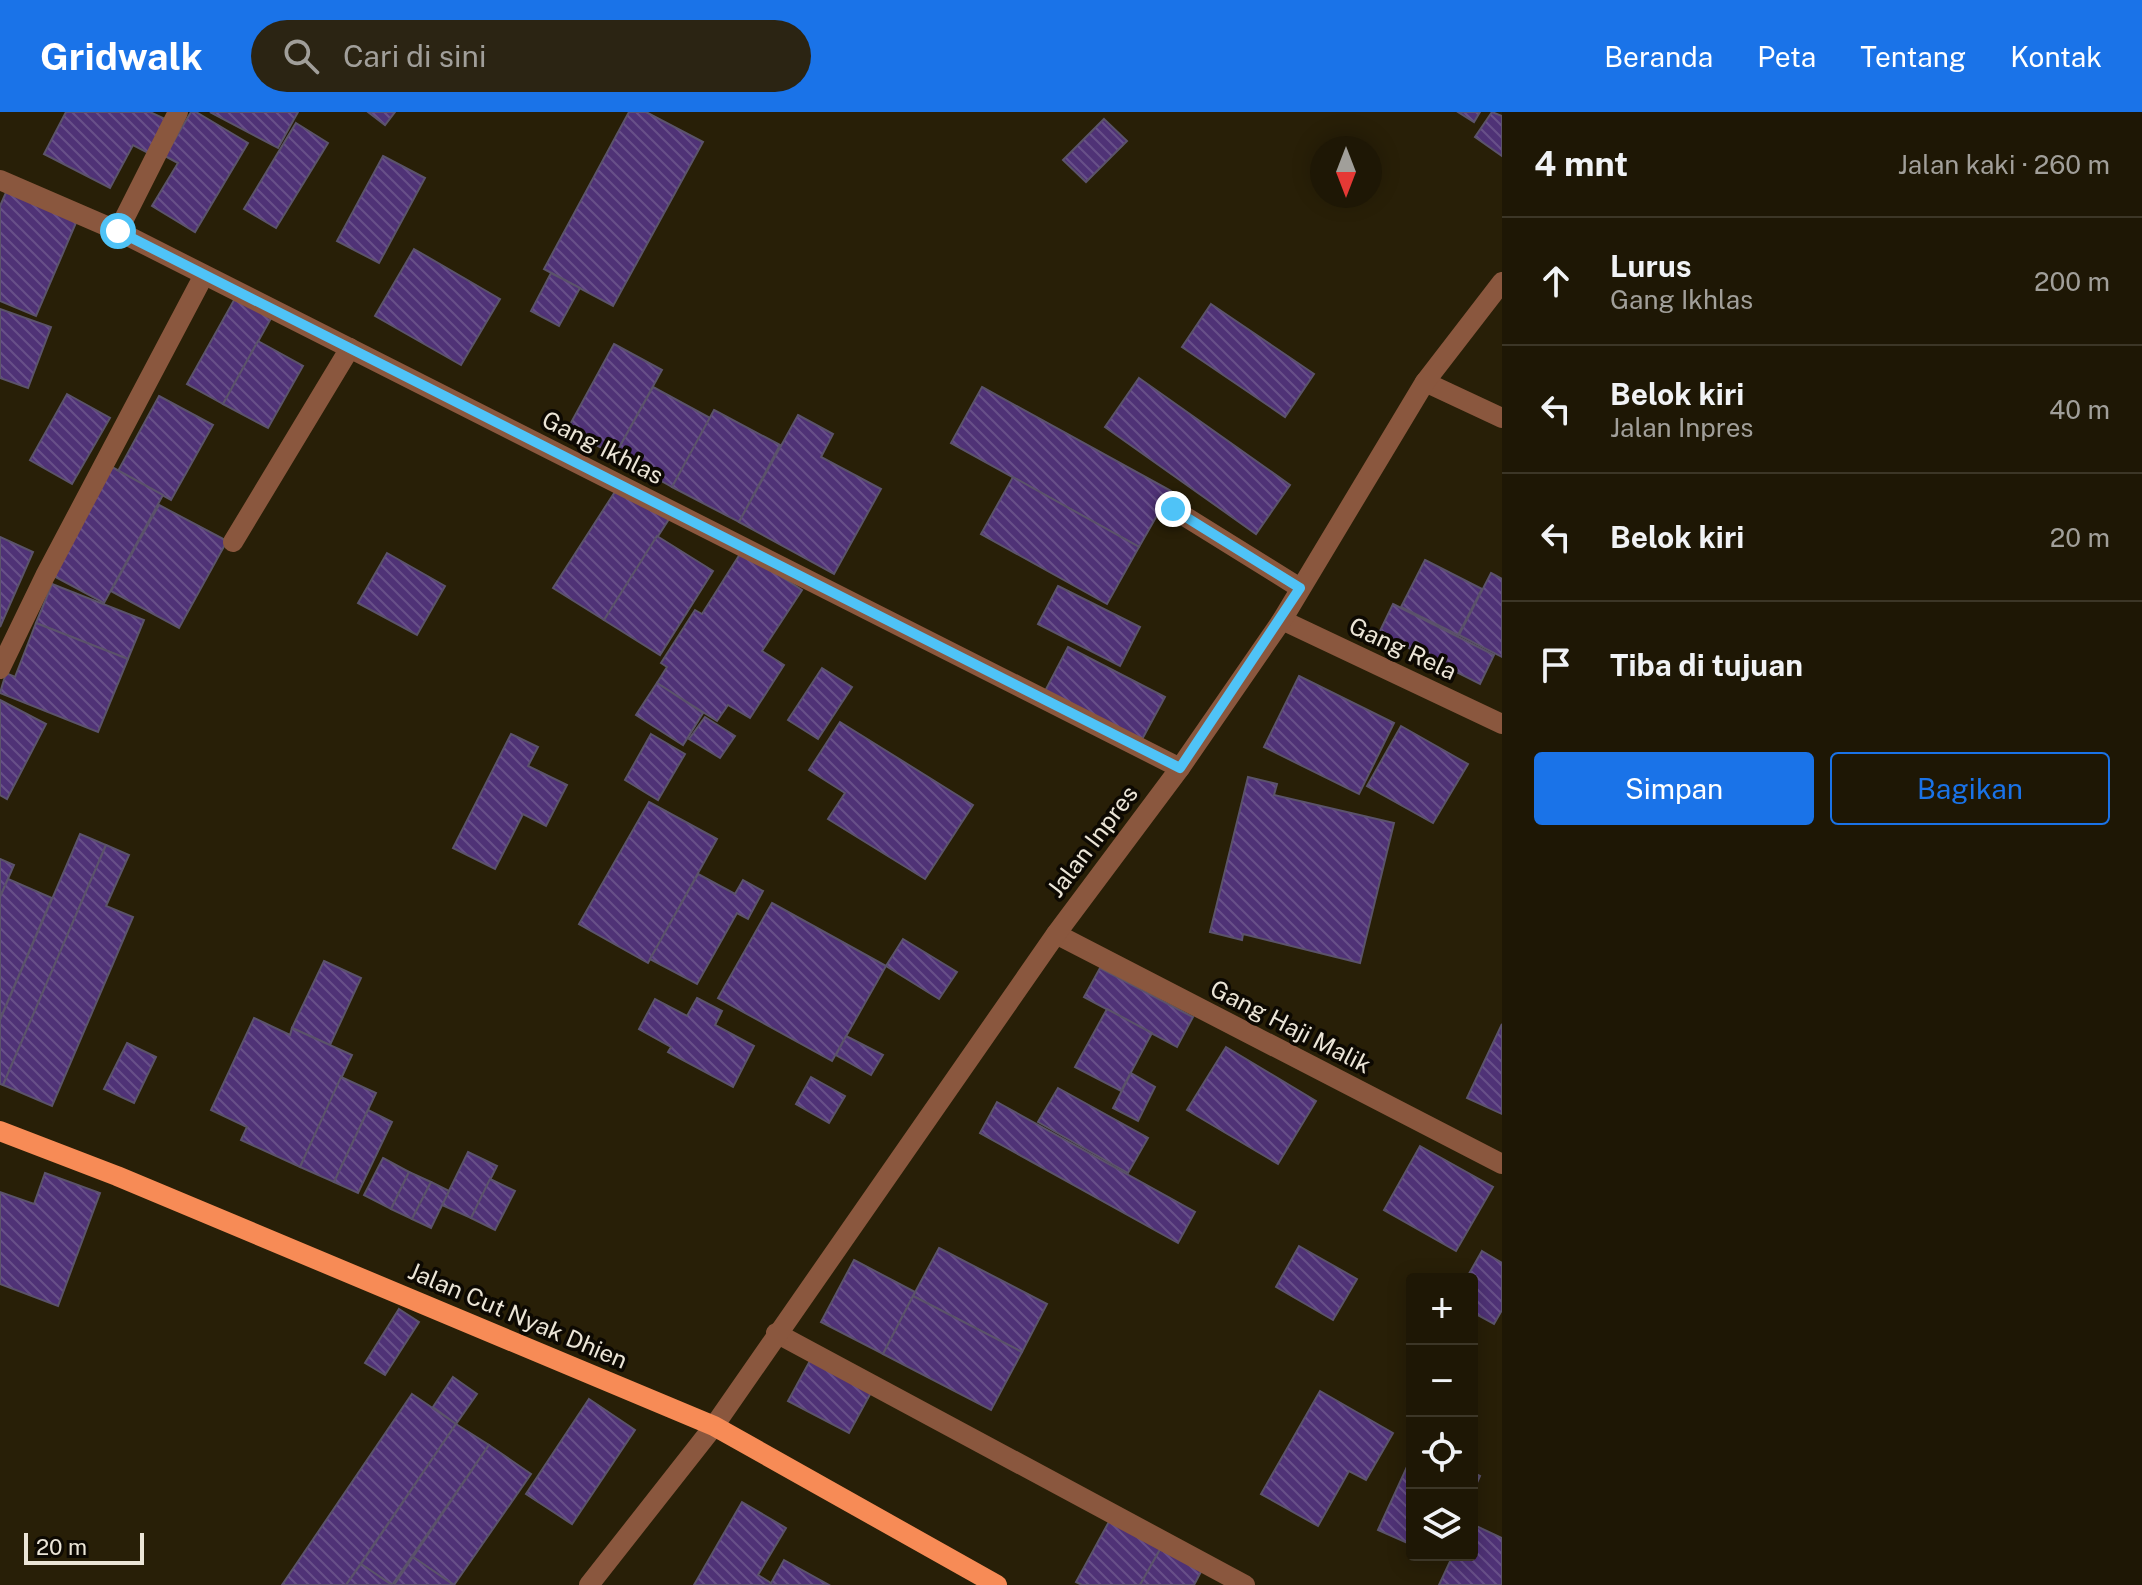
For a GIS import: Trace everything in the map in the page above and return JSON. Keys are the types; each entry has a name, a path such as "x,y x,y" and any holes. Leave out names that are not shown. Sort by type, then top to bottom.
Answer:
{"main road":[{"name":"Jalan Cut Nyak Dhien","path":"0,1131 132,1182 714,1426 997,1585"}],"street":[{"path":"118,231 178,112"},
{"name":"Gang Ikhlas","path":"0,180 118,231 1180,768"},
{"path":"0,669 45,576 204,275"},
{"name":"Jalan Inpres","path":"589,1585 714,1426 1056,934 1180,768 1282,620 1425,382 1502,282"},
{"path":"233,542 350,348"},
{"path":"1425,382 1502,418"},
{"path":"1173,509 1300,588"},
{"name":"Gang Rela","path":"1282,620 1502,724"},
{"name":"Gang Haji Malik","path":"1056,934 1502,1164"},
{"path":"776,1333 1245,1585"}],"building":[{"path":"66,112 150,112 165,119 148,153 133,145 110,188 44,154"},
{"path":"191,112 248,143 195,232 152,206 178,163 165,156"},
{"path":"210,112 298,112 278,148"},
{"path":"368,112 395,112 385,125"},
{"path":"629,112 646,112 703,142 613,306 544,269"},
{"path":"1458,112 1480,112 1474,122"},
{"path":"1492,112 1502,116 1502,156 1475,137"},
{"path":"1104,119 1127,141 1086,182 1063,160"},
{"path":"296,123 328,143 276,228 244,209"},
{"path":"383,156 425,178 379,263 337,241"},
{"path":"8,188 78,218 36,316 0,301 0,206"},
{"path":"414,249 500,299 461,365 375,316"},
{"path":"551,273 580,288 559,326 531,311"},
{"path":"238,293 274,313 223,404 187,384"},
{"path":"1211,304 1314,374 1285,417 1182,347"},
{"path":"0,309 51,327 28,388 0,378"},
{"path":"258,341 303,366 268,428 223,404"},
{"path":"614,344 662,370 615,455 567,430"},
{"path":"1139,378 1290,485 1256,534 1105,427"},
{"path":"653,387 710,418 672,487 615,455"},
{"path":"982,387 1171,491 1139,547 951,443"},
{"path":"67,394 110,418 72,484 30,460"},
{"path":"159,396 213,425 171,500 118,471"},
{"path":"714,410 780,445 739,522 672,487"},
{"path":"798,415 833,434 821,457 881,489 834,574 739,522"},
{"path":"110,466 163,495 104,603 50,574"},
{"path":"1013,477 1139,547 1107,604 981,534"},
{"path":"618,487 669,519 604,620 553,588"},
{"path":"159,505 227,541 179,628 111,591"},
{"path":"657,536 713,571 660,655 604,620"},
{"path":"0,537 33,552 0,627"},
{"path":"742,551 802,590 762,651 784,665 750,718 728,705 717,721 657,683 667,667 661,663 695,610 702,614"},
{"path":"387,553 445,586 417,635 358,603"},
{"path":"1425,560 1482,589 1458,635 1401,607"},
{"path":"1491,573 1502,579 1502,657 1459,635"},
{"path":"52,584 144,620 128,659 36,623"},
{"path":"1058,586 1140,627 1120,666 1038,624"},
{"path":"1393,604 1494,655 1480,684 1379,633"},
{"path":"36,623 128,659 98,732 0,693 6,673 15,677"},
{"path":"1068,647 1165,697 1139,745 1043,695"},
{"path":"822,668 852,687 818,739 788,720"},
{"path":"1299,676 1394,723 1359,794 1264,747"},
{"path":"657,683 703,713 683,745 636,715"},
{"path":"0,700 46,724 7,799 0,795"},
{"path":"705,717 735,736 720,758 689,739"},
{"path":"840,722 973,805 925,879 828,819 845,793 809,770"},
{"path":"1401,726 1468,764 1433,823 1367,786"},
{"path":"511,734 538,747 528,766 567,785 546,826 523,814 495,869 453,848"},
{"path":"651,734 685,754 658,800 625,780"},
{"path":"1248,777 1277,784 1274,795 1394,823 1360,963 1243,934 1242,940 1210,932"},
{"path":"649,802 717,839 648,963 579,924"},
{"path":"80,834 106,845 3,1085 0,1084 0,1020"},
{"path":"106,845 129,855 106,906 133,917 52,1106 3,1085"},
{"path":"0,859 14,865 0,897"},
{"path":"698,874 735,894 743,880 763,891 748,919 737,913 697,984 650,959"},
{"path":"8,879 52,898 0,1019 0,897"},
{"path":"772,903 886,966 832,1061 718,998"},
{"path":"903,939 957,972 939,999 886,966"},
{"path":"324,961 361,978 330,1045 292,1028"},
{"path":"1100,968 1193,1017 1177,1047 1084,997"},
{"path":"697,998 722,1011 715,1025 754,1046 733,1087 668,1052 671,1047 639,1029 655,999 687,1016"},
{"path":"1107,1009 1152,1033 1121,1091 1075,1067"},
{"path":"254,1018 290,1035 292,1028 352,1055 300,1167 241,1140 247,1127 211,1110"},
{"path":"1502,1024 1502,1114 1467,1098"},
{"path":"846,1036 883,1055 871,1075 836,1055"},
{"path":"127,1043 156,1057 134,1103 104,1089"},
{"path":"1226,1047 1316,1101 1278,1164 1187,1110"},
{"path":"1131,1073 1155,1087 1138,1121 1113,1108"},
{"path":"341,1077 376,1093 334,1182 300,1167"},
{"path":"811,1077 845,1096 829,1123 796,1104"},
{"path":"1058,1088 1148,1138 1128,1173 1038,1122"},
{"path":"997,1102 1195,1212 1178,1243 980,1133"},
{"path":"368,1110 392,1122 358,1193 334,1182"},
{"path":"1420,1146 1493,1187 1456,1251 1384,1210"},
{"path":"468,1152 497,1166 471,1218 442,1205"},
{"path":"383,1158 409,1172 391,1209 364,1195"},
{"path":"409,1172 431,1182 412,1219 391,1209"},
{"path":"45,1173 100,1193 58,1306 0,1284 0,1192 34,1204"},
{"path":"490,1179 515,1191 495,1230 471,1218"},
{"path":"431,1182 449,1191 431,1228 412,1219"},
{"path":"1299,1246 1357,1279 1333,1320 1276,1287"},
{"path":"939,1248 1047,1304 1022,1352 913,1296"},
{"path":"1482,1251 1502,1263 1502,1310 1494,1324 1478,1315 1478,1273 1469,1273"},
{"path":"854,1260 915,1292 883,1354 821,1322"},
{"path":"913,1296 1022,1352 991,1410 883,1354"},
{"path":"399,1309 419,1322 385,1375 365,1363"},
{"path":"812,1357 873,1389 849,1433 788,1401"},
{"path":"453,1377 477,1394 456,1424 433,1407"},
{"path":"1320,1391 1393,1433 1366,1480 1349,1471 1318,1526 1261,1494"},
{"path":"412,1394 456,1424 346,1585 282,1585"},
{"path":"589,1399 635,1430 572,1524 526,1494"},
{"path":"456,1424 489,1445 392,1585 361,1564"},
{"path":"489,1445 531,1474 454,1585 413,1557"},
{"path":"1406,1469 1406,1542 1378,1530"},
{"path":"742,1502 786,1528 758,1575 770,1585 694,1585"},
{"path":"1111,1518 1162,1546 1140,1585 1082,1585 1076,1582"},
{"path":"1478,1527 1502,1538 1502,1585 1439,1585 1450,1561 1478,1561"},
{"path":"1162,1546 1203,1568 1194,1585 1140,1585"},
{"path":"413,1557 454,1585 394,1585"},
{"path":"784,1560 829,1585 770,1585"},
{"path":"361,1564 392,1585 346,1585"}],"route":[{"path":"118,231 1180,768 1282,620 1300,588 1173,509"}]}
